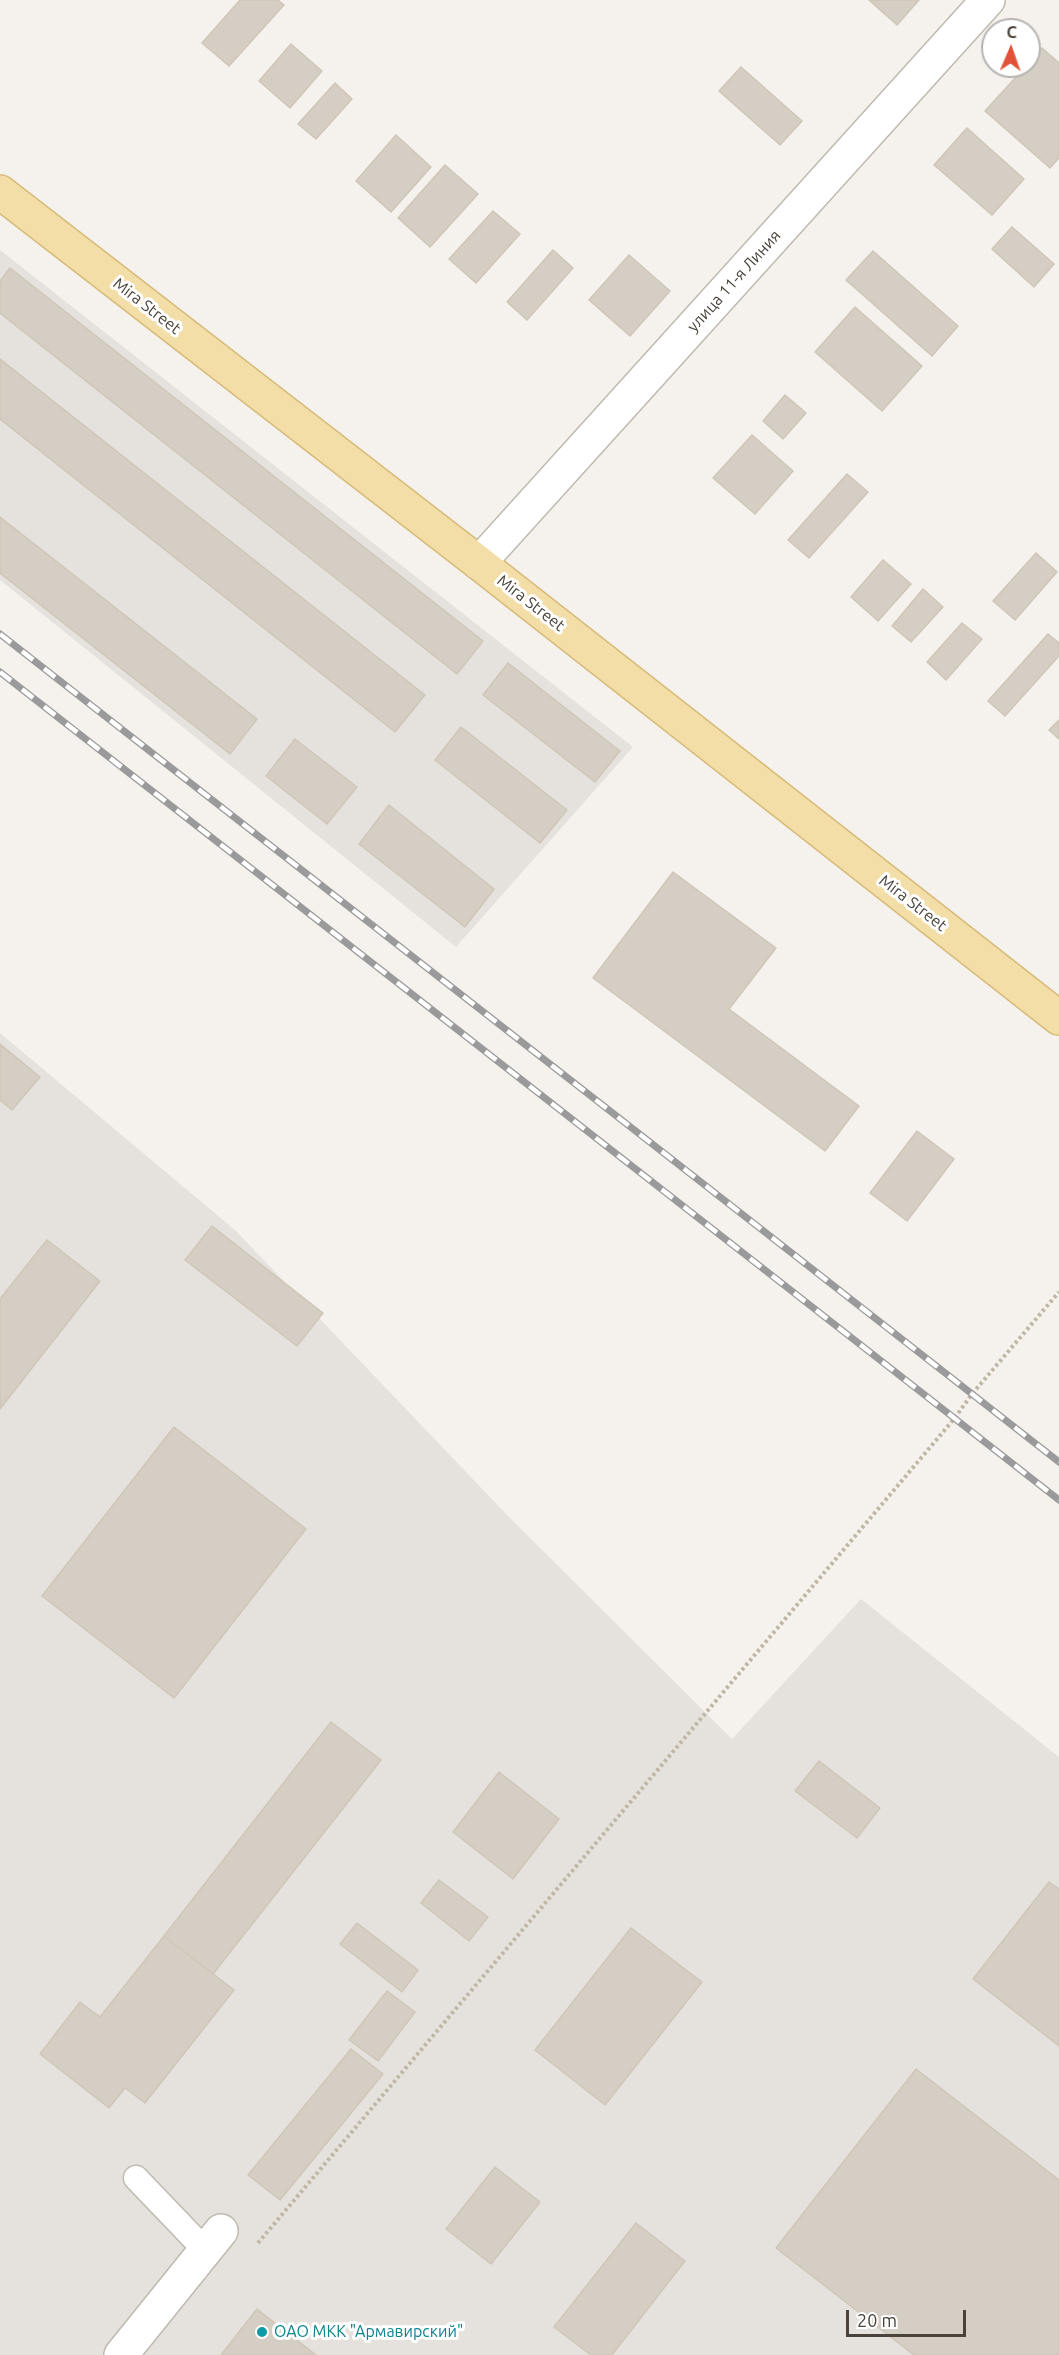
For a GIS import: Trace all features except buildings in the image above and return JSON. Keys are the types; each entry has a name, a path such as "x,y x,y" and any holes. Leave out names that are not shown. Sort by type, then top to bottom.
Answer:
{"main road":[{"name":"Mira Street","path":"0,192 479,563 1059,1018"}],"street":[{"name":"улица 11-я Линия","path":"479,563 988,0"},
{"path":"121,2355 213,2240"}],"lane":[{"path":"136,2178 213,2240"}],"path":[{"path":"213,2240 252,2250 1059,1292"}],"shaded area":[{"path":"0,250 633,747 456,947 0,580"},
{"path":"0,1033 235,1230 509,1517 732,1739 861,1599 1059,1757 1059,2355 0,2355"}],"railway":[{"path":"0,634 1059,1462"},
{"path":"0,672 1059,1500"}],"place":[{"name":"ОАО МКК \"Армавирский\"","path":"262,2332"}]}
